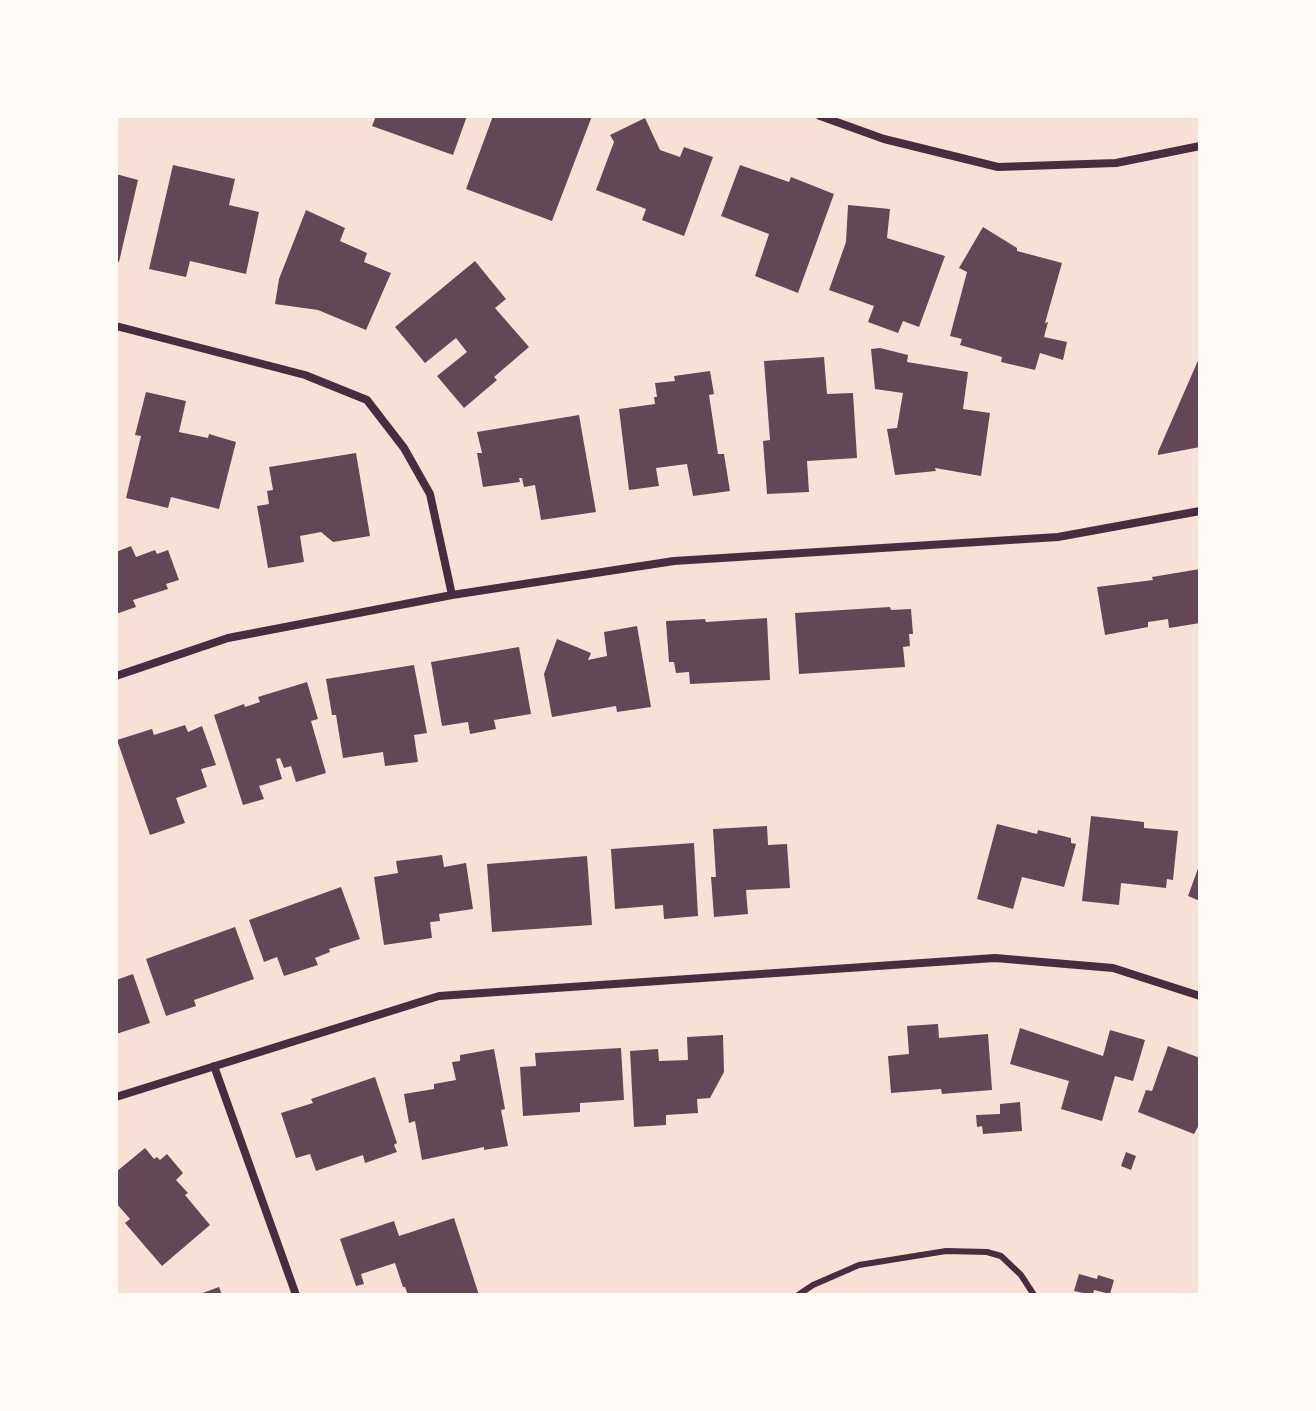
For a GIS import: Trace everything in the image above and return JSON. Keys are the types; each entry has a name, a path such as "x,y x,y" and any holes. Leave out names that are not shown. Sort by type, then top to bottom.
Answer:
{"street":[{"path":"820,116 884,139 998,167 1116,163 1200,146"},
{"path":"116,326 305,375 367,400 404,448 430,494 452,595"},
{"path":"116,676 228,638 452,595 674,561 1058,537 1200,511"},
{"path":"116,1097 439,996 995,958 1113,968 1200,996"},
{"path":"214,1066 296,1295"}],"lane":[{"path":"798,1295 859,1265 946,1251 987,1252 1001,1256 1021,1275 1034,1295"}],"building":[{"path":"376,116 467,116 453,155 372,126"},
{"path":"493,116 592,116 552,221 466,189"},
{"path":"645,118 660,150 680,157 684,147 713,157 684,236 642,220 646,209 596,190 614,142 610,135"},
{"path":"173,165 235,179 229,205 259,212 246,274 190,261 186,277 149,269"},
{"path":"740,165 789,182 791,177 834,194 798,293 755,276 769,234 721,216"},
{"path":"116,174 138,180 119,262 116,261"},
{"path":"848,205 890,209 887,238 945,256 919,327 903,321 898,333 868,322 874,306 829,290 846,242"},
{"path":"306,210 345,228 340,241 367,253 364,262 391,273 366,330 318,310 275,304 279,279"},
{"path":"983,227 1017,248 1017,251 1062,263 1044,337 1067,342 1063,360 1040,353 1035,370 1001,362 1002,357 960,345 962,339 950,336 967,272 959,268"},
{"path":"475,261 506,299 495,308 529,347 464,408 437,376 467,352 456,338 425,363 395,327"},
{"path":"880,348 908,355 907,362 968,372 963,409 990,413 981,476 935,468 936,471 895,475 887,429 897,428 903,393 875,389 871,349"},
{"path":"1200,356 1200,447 1158,455 1158,452"},
{"path":"824,357 827,394 853,393 857,458 807,461 809,492 767,494 763,441 770,440 764,361"},
{"path":"710,371 714,394 709,395 718,454 724,454 730,491 693,496 687,464 656,468 659,486 629,490 619,409 655,404 655,383 675,381 674,376"},
{"path":"146,392 186,401 179,432 208,438 209,434 236,442 219,509 171,497 168,508 126,498 141,436 135,435"},
{"path":"579,415 596,512 541,520 535,485 524,487 522,478 519,478 520,482 483,487 477,453 482,453 477,432"},
{"path":"356,453 370,536 333,542 321,532 300,536 304,562 268,568 257,506 269,504 267,491 273,490 269,467"},
{"path":"131,546 136,557 155,550 157,554 168,550 179,580 166,584 168,589 133,600 136,607 116,614 116,552"},
{"path":"1200,569 1200,623 1169,628 1168,619 1148,622 1148,627 1105,635 1097,587 1153,580 1152,577"},
{"path":"890,607 891,610 911,609 913,634 909,634 910,646 903,647 905,667 799,674 795,613"},
{"path":"767,618 770,680 690,684 689,672 676,673 674,662 669,662 666,621"},
{"path":"637,626 651,707 617,712 616,706 552,717 544,674 557,639 591,653 588,660 607,656 604,632"},
{"path":"519,647 531,714 494,720 496,729 470,734 468,722 442,726 431,662"},
{"path":"414,665 427,733 414,735 418,762 385,766 383,752 343,758 326,679"},
{"path":"307,682 318,719 311,721 326,773 296,782 291,766 284,768 280,758 276,759 282,779 259,786 264,799 243,805 214,715 244,704 245,707 260,702 258,697"},
{"path":"185,725 188,732 202,726 216,765 201,769 207,787 176,798 185,823 150,835 117,740 152,729 154,735"},
{"path":"1091,816 1144,822 1144,828 1178,831 1173,880 1167,879 1166,888 1121,883 1119,905 1082,901"},
{"path":"997,824 1071,838 1071,843 1076,844 1064,887 1022,877 1013,909 977,899"},
{"path":"767,826 768,845 787,844 790,888 746,890 748,914 714,917 711,877 716,877 713,829"},
{"path":"694,843 698,916 664,919 663,905 615,909 611,849"},
{"path":"442,855 444,867 466,863 473,909 439,914 440,921 430,922 432,938 384,945 374,877 398,873 396,861"},
{"path":"587,856 592,925 492,932 487,864"},
{"path":"1200,863 1200,901 1188,896"},
{"path":"341,887 360,939 329,949 330,952 315,958 318,965 284,976 277,957 264,962 249,920"},
{"path":"235,927 254,979 194,1000 196,1006 166,1016 146,959"},
{"path":"133,974 150,1023 116,1034 116,980"},
{"path":"938,1024 939,1038 988,1034 992,1090 942,1094 941,1089 891,1093 888,1056 909,1054 907,1026"},
{"path":"1020,1028 1103,1056 1110,1030 1145,1040 1133,1081 1115,1076 1102,1121 1061,1109 1069,1081 1010,1064"},
{"path":"723,1035 724,1072 710,1098 697,1099 698,1113 666,1115 666,1125 634,1127 630,1051 658,1049 659,1061 688,1060 687,1037"},
{"path":"1168,1046 1200,1058 1200,1123 1194,1134 1138,1112 1146,1090 1152,1091"},
{"path":"621,1048 624,1100 580,1103 580,1112 523,1116 520,1067 536,1066 535,1053"},
{"path":"494,1049 508,1146 484,1150 484,1147 422,1160 415,1121 409,1123 404,1094 434,1089 434,1084 456,1080 452,1062 460,1061 460,1055"},
{"path":"375,1077 397,1143 394,1145 397,1152 365,1163 363,1155 316,1171 310,1154 296,1158 281,1113"},
{"path":"1020,1102 1022,1131 983,1134 982,1126 977,1127 976,1115 1000,1114 1000,1104"},
{"path":"145,1148 154,1159 157,1157 160,1160 167,1154 183,1173 176,1180 188,1193 185,1195 210,1225 162,1266 125,1223 130,1219 116,1203 116,1172"},
{"path":"1126,1152 1136,1156 1131,1170 1121,1166"},
{"path":"454,1218 479,1295 408,1295 395,1263 361,1274 364,1284 356,1286 340,1239 394,1221 399,1236"},
{"path":"1079,1274 1114,1280 1110,1294 1094,1290 1093,1295 1074,1291"},
{"path":"219,1287 222,1295 197,1295"}]}
